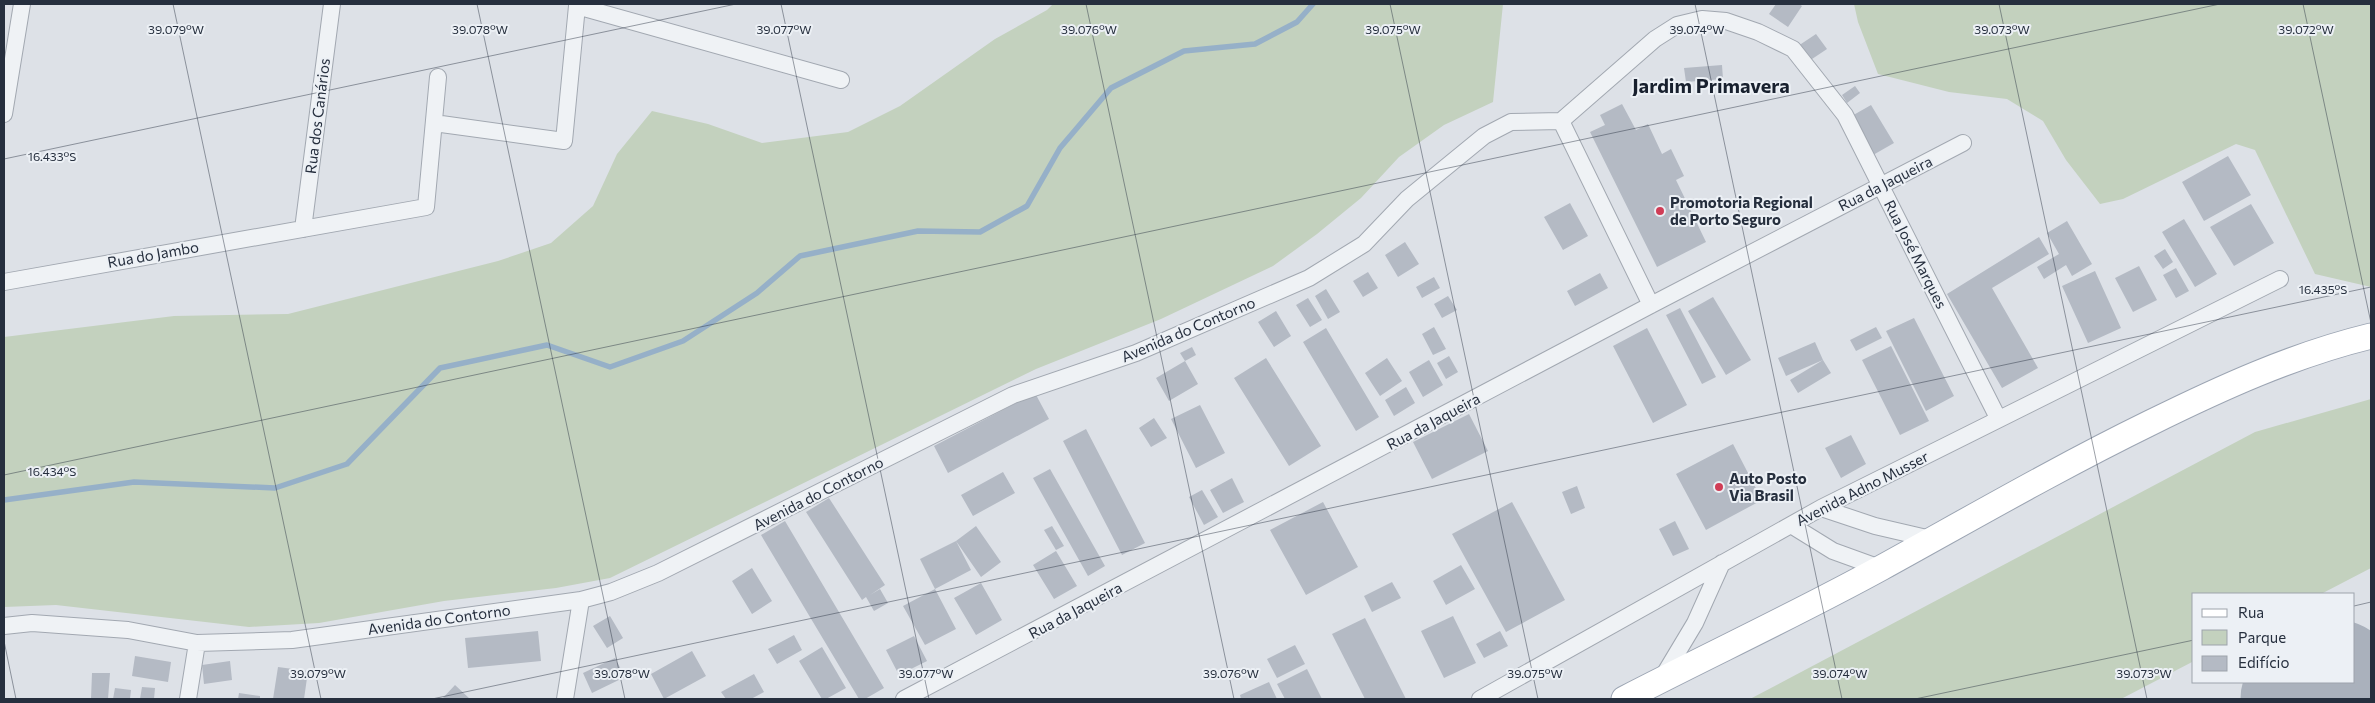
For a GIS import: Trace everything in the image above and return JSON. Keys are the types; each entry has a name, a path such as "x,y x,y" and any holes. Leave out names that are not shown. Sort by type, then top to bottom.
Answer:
{"main road":[{"path":"1624,699 1880,568 2101,447 2199,399 2269,368 2371,336"}],"street":[{"path":"4,114 22,4"},
{"name":"Rua dos Canários","path":"303,229 332,4"},
{"path":"438,77 434,122 564,141 577,6 841,80"},
{"name":"Rua José Marques","path":"1561,121 1655,39 1677,25 1702,19 1726,21 1758,32 1792,49 1845,115 1998,418"},
{"path":"1561,121 1651,305"},
{"name":"Avenida do Contorno","path":"4,626 32,623 128,630 197,643 292,640 581,600 611,592 658,573 1013,395 1136,353 1309,278 1364,244 1414,194 1484,136 1511,122 1561,121"},
{"name":"Rua do Jambo","path":"4,282 213,243 426,207 434,122"},
{"name":"Rua da Jaqueira","path":"904,699 1651,305 1963,143"},
{"name":"Avenida Adno Musser","path":"1480,699 1821,508 1998,418 2280,279"},
{"path":"1821,508 1875,526 1931,539"},
{"path":"1791,525 1833,551 1880,568"},
{"path":"1661,680 1695,623 1722,562"},
{"path":"565,699 581,600"},
{"path":"188,699 197,643"}],"green space":[{"path":"1053,4 1503,4 1493,102 1444,125 1399,157 1361,198 1317,234 1273,266 1161,319 1036,369 610,578 556,588 444,601 319,623 249,627 56,605 4,607 4,337 174,316 288,314 498,261 551,243 593,206 617,154 652,111 708,124 762,143 848,132 900,106 995,39 1047,10"},
{"path":"1854,4 2371,4 2371,287 2315,274 2255,150 2236,144 2123,199 2100,204 2066,160 2043,121 2007,99 1949,92 1878,74 1858,22"},
{"path":"2371,399 2371,568 2323,593 2192,593 2192,662 2121,699 1750,699 2255,432"}],"building":[{"path":"1776,4 1799,4 1802,6 1788,27 1769,14"},
{"path":"1816,34 1827,49 1809,61 1798,46"},
{"path":"1722,65 1723,79 1686,82 1684,68"},
{"path":"1855,86 1860,93 1847,103 1842,95"},
{"name":"Promotoria Regional de Porto Seguro","path":"1622,104 1636,130 1648,124 1662,154 1671,149 1684,176 1676,180 1706,242 1657,267 1590,132 1605,125 1600,115"},
{"path":"1871,105 1894,143 1873,155 1850,117"},
{"path":"2228,156 2251,195 2204,221 2182,182"},
{"path":"1570,203 1588,236 1563,250 1544,217"},
{"path":"2251,204 2274,243 2234,266 2210,227"},
{"path":"2184,219 2217,274 2195,287 2162,232"},
{"path":"2067,221 2092,264 2072,276 2066,265 2044,279 2037,267 2059,254 2047,233"},
{"path":"2039,237 2049,254 1992,288 2038,368 2002,388 1947,294"},
{"path":"1405,242 1419,264 1398,277 1385,255"},
{"path":"2165,249 2173,262 2163,269 2154,256"},
{"path":"2139,266 2157,300 2133,312 2115,278"},
{"path":"2176,268 2189,291 2176,298 2163,275"},
{"path":"2095,271 2121,328 2088,343 2062,286"},
{"path":"1368,272 1378,288 1363,297 1353,281"},
{"path":"1600,273 1608,288 1575,306 1567,291"},
{"path":"1434,277 1440,288 1422,298 1416,287"},
{"path":"1326,289 1340,312 1328,319 1315,296"},
{"path":"1448,296 1457,310 1442,318 1434,304"},
{"path":"1713,297 1751,360 1726,375 1688,311"},
{"path":"1308,298 1322,320 1310,327 1296,305"},
{"path":"1680,308 1716,377 1702,384 1666,315"},
{"path":"1276,311 1291,336 1274,347 1258,322"},
{"path":"1914,318 1954,396 1926,411 1886,331"},
{"path":"1434,327 1446,349 1433,355 1422,334"},
{"path":"1876,327 1882,338 1856,351 1850,340"},
{"path":"1326,328 1379,417 1356,431 1303,342"},
{"path":"1647,328 1687,405 1653,423 1613,346"},
{"path":"1815,342 1823,360 1786,376 1778,358"},
{"path":"1891,346 1929,421 1900,435 1862,360"},
{"path":"1192,347 1196,355 1185,361 1180,353"},
{"path":"1449,356 1458,372 1446,379 1437,363"},
{"path":"1266,358 1321,446 1289,466 1234,378"},
{"path":"1387,358 1402,381 1380,396 1365,373"},
{"path":"1429,360 1443,385 1423,397 1409,372"},
{"path":"1823,360 1831,373 1798,393 1790,380"},
{"path":"1185,361 1198,384 1169,401 1156,378"},
{"path":"1406,387 1415,403 1394,416 1385,400"},
{"path":"1035,393 1049,419 948,473 934,446"},
{"path":"1200,405 1225,453 1196,468 1171,419"},
{"path":"1469,414 1488,451 1432,479 1413,442"},
{"path":"1154,418 1167,438 1151,447 1139,428"},
{"path":"1086,429 1145,543 1122,555 1063,441"},
{"path":"1851,435 1866,464 1841,478 1825,448"},
{"name":"Auto Posto Via Brasil","path":"1733,444 1762,500 1706,530 1676,474"},
{"path":"1050,469 1105,566 1088,576 1033,478"},
{"path":"1003,472 1015,493 973,516 961,495"},
{"path":"1232,478 1244,502 1223,513 1210,490"},
{"path":"1577,486 1585,508 1571,514 1562,492"},
{"path":"1202,490 1218,517 1204,525 1189,497"},
{"path":"829,498 885,585 870,595 880,589 888,603 874,611 866,597 862,600 806,512"},
{"path":"1323,502 1358,567 1306,595 1270,530"},
{"path":"1512,502 1565,600 1506,632 1452,534"},
{"path":"785,521 884,688 865,699 859,699 761,535"},
{"path":"1675,521 1689,549 1673,556 1659,529"},
{"path":"976,526 1001,562 981,577 956,541"},
{"path":"1052,526 1064,546 1056,550 1044,530"},
{"path":"956,541 971,570 935,589 920,559"},
{"path":"1056,551 1077,586 1054,599 1033,565"},
{"path":"1461,565 1475,589 1446,605 1433,581"},
{"path":"752,568 772,601 752,614 732,581"},
{"path":"1392,582 1401,598 1372,612 1364,596"},
{"path":"981,583 1002,620 976,635 954,598"},
{"path":"935,589 956,629 925,645 903,606"},
{"path":"610,616 623,638 607,648 593,626"},
{"path":"1453,616 1476,663 1444,678 1421,631"},
{"path":"1365,618 1406,699 1365,699 1332,634"},
{"path":"538,631 541,661 468,668 465,638"},
{"path":"1500,631 1508,646 1484,658 1476,644"},
{"path":"794,635 802,650 777,664 768,649"},
{"path":"914,636 927,661 899,675 886,650"},
{"path":"1295,645 1305,664 1277,678 1267,659"},
{"path":"822,647 846,688 826,699 822,699 799,661"},
{"path":"692,651 706,676 664,699 651,674"},
{"path":"135,656 171,662 168,682 132,676"},
{"path":"615,658 625,677 592,693 583,673"},
{"path":"230,661 232,680 204,684 202,665"},
{"path":"278,667 308,671 304,699 273,699"},
{"path":"1307,669 1322,699 1285,699 1277,684"},
{"path":"92,673 110,673 108,699 91,699"},
{"path":"754,674 764,692 751,699 726,699 721,692"},
{"path":"1269,682 1277,699 1241,699 1240,695"},
{"path":"455,685 470,699 442,699"},
{"path":"142,687 155,688 154,699 140,699"},
{"path":"115,688 131,690 130,699 113,699"},
{"path":"239,693 260,696 260,699 238,699"}],"waterway":[{"path":"4,500 134,482 275,488 347,464 440,368 547,345 610,367 683,341 757,293 800,256 918,231 980,232 1027,206 1060,148 1111,88 1184,51 1255,44 1297,22 1313,4"}],"runway":[{"path":"2303,699 2333,683"}],"place":[{"name":"Promotoria Regional de Porto Seguro","path":"1660,211"},
{"name":"Auto Posto Via Brasil","path":"1719,487"}],"district":[{"name":"Jardim Primavera","path":"1711,85"}]}
